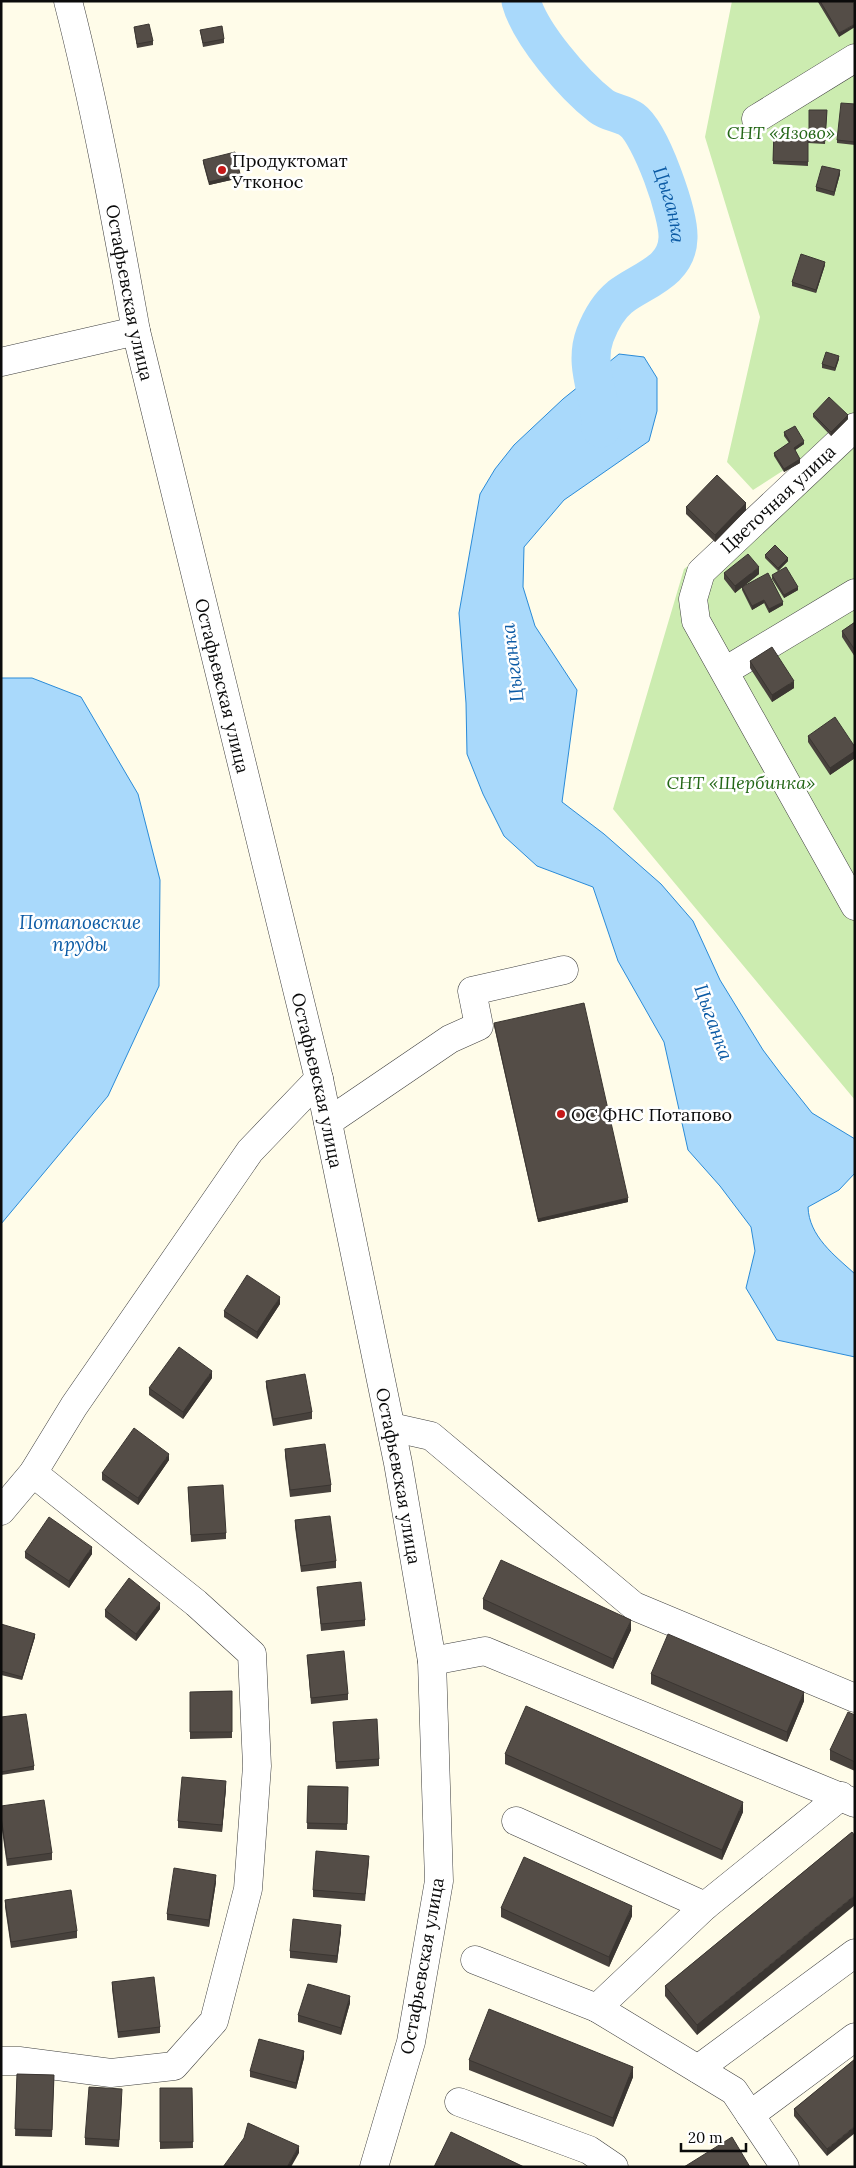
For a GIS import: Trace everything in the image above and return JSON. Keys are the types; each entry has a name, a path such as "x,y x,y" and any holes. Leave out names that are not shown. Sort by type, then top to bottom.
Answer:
{"street":[{"name":"Остафьевская улица","path":"68,1 108,182 136,331 319,1079 391,1427 432,1662 439,1881 411,2042 374,2167"},
{"path":"756,119 855,58"},
{"path":"1,362 136,331"},
{"name":"Цветочная улица","path":"725,671 696,621 693,599 701,572 855,427"},
{"path":"855,593 725,671 855,906"},
{"path":"328,1122 450,1039 478,1026 472,991 564,970"},
{"path":"1,1512 33,1473 74,1406 250,1151 319,1079"},
{"path":"391,1427 431,1436 634,1606 855,1698"},
{"path":"1,2061 19,2061 111,2073 174,2066 214,2022 248,1889 257,1766 252,1654 196,1603 33,1473"},
{"path":"432,1662 485,1651 848,1799"},
{"path":"597,2008 705,1906 848,1799"},
{"path":"516,1821 705,1906"},
{"path":"698,2069 855,1953"},
{"path":"475,1960 597,2008 734,2090 785,2167"},
{"path":"750,2115 855,2038"},
{"path":"459,2102 586,2158 614,2167"}],"green space":[{"name":"СНТ «Язово»","path":"732,1 855,1 855,424 753,490 727,462 760,317 705,137"},
{"name":"СНТ «Щербинка»","path":"855,440 855,1100 613,809 684,569"}],"water":[{"path":"619,354 644,357 657,378 657,411 649,441 564,500 524,547 523,587 535,626 577,690 562,802 604,834 661,884 693,921 720,980 763,1050 781,1074 812,1113 855,1139 855,1173 839,1190 808,1207 809,1217 818,1236 831,1252 855,1274 855,1357 777,1340 746,1288 755,1251 751,1227 720,1186 688,1150 664,1042 618,961 593,887 537,866 504,836 483,794 467,754 466,703 459,613 480,494 495,469 514,445 563,399"},
{"name":"Потаповские пруды","path":"1,678 32,678 81,697 138,794 160,880 159,986 108,1096 1,1224"}],"building":[{"path":"820,1 852,1 855,5 855,24 839,33"},
{"path":"149,24 153,41 137,44 134,27"},
{"path":"222,26 224,39 203,43 200,30"},
{"path":"841,103 855,104 855,142 837,140"},
{"path":"809,110 827,110 825,141 808,140 808,162 773,161 774,130 809,132"},
{"name":"Продуктомат Утконос","path":"235,152 240,174 209,182 203,160"},
{"path":"822,166 840,170 834,192 816,187"},
{"path":"801,254 825,262 816,290 792,282"},
{"path":"826,352 839,356 835,368 822,364"},
{"path":"829,397 848,415 831,432 813,414"},
{"path":"795,426 804,441 794,448 800,459 784,469 774,453 790,442 784,432"},
{"path":"717,475 746,503 715,535 686,507"},
{"path":"775,545 788,558 778,568 765,555"},
{"path":"748,554 759,567 735,586 724,573"},
{"path":"786,567 798,587 784,595 772,575"},
{"path":"768,573 783,602 769,609 764,600 752,606 742,587"},
{"path":"855,622 855,650 842,631"},
{"path":"772,647 794,681 772,695 750,661"},
{"path":"835,717 855,747 855,751 830,768 808,736"},
{"name":"ОС ФНС Потапово","path":"584,1003 628,1198 538,1219 494,1023"},
{"path":"247,1275 280,1297 257,1332 224,1311"},
{"path":"179,1347 212,1371 183,1412 149,1388"},
{"path":"305,1374 312,1412 273,1419 266,1381"},
{"path":"134,1428 169,1454 138,1498 102,1473"},
{"path":"325,1444 331,1485 290,1490 285,1449"},
{"path":"223,1485 226,1533 191,1535 188,1487"},
{"path":"330,1516 336,1561 301,1566 295,1520"},
{"path":"49,1517 92,1547 69,1581 25,1552"},
{"path":"501,1560 631,1620 613,1659 483,1599"},
{"path":"129,1578 160,1603 136,1634 105,1610"},
{"path":"361,1582 365,1620 321,1624 317,1587"},
{"path":"1,1624 35,1634 22,1677 1,1671"},
{"path":"668,1634 804,1692 787,1732 651,1674"},
{"path":"344,1651 348,1694 311,1698 307,1655"},
{"path":"232,1691 232,1732 190,1732 190,1692"},
{"path":"526,1706 743,1802 722,1850 505,1754"},
{"path":"848,1712 855,1715 855,1762 830,1750"},
{"path":"26,1714 34,1766 1,1772 1,1717"},
{"path":"377,1719 379,1759 336,1762 333,1722"},
{"path":"182,1777 226,1781 222,1825 178,1821"},
{"path":"308,1786 348,1787 347,1824 307,1823"},
{"path":"44,1800 52,1853 7,1859 1,1806"},
{"path":"852,1832 855,1836 855,1895 697,2025 665,1986"},
{"path":"316,1851 369,1856 365,1894 313,1890"},
{"path":"524,1857 632,1906 609,1957 501,1908"},
{"path":"174,1868 216,1875 209,1920 167,1914"},
{"path":"71,1890 77,1931 11,1942 5,1900"},
{"path":"293,1919 341,1925 337,1956 290,1951"},
{"path":"154,1977 160,2027 118,2032 112,1982"},
{"path":"308,1984 350,1996 341,2028 298,2015"},
{"path":"489,2009 633,2067 613,2118 469,2060"},
{"path":"259,2039 304,2051 296,2083 250,2071"},
{"path":"855,2059 855,2126 827,2149 794,2109"},
{"path":"17,2074 54,2075 52,2130 15,2129"},
{"path":"89,2087 122,2089 119,2140 85,2138"},
{"path":"160,2088 192,2088 193,2142 160,2142"},
{"path":"248,2123 299,2146 287,2167 223,2167 244,2138"},
{"path":"451,2132 524,2167 434,2167"},
{"path":"732,2137 750,2167 684,2167"}],"waterway":[{"name":"Цыганка","path":"521,1 526,14 543,43 578,85 601,106 632,120 639,128 655,157 662,175 674,211 677,227 678,238 672,259 657,274 620,297 605,314 595,335 591,359 601,416 601,428"}],"place":[{"name":"Продуктомат Утконос","path":"222,170"},
{"name":"ОС ФНС Потапово","path":"561,1114"}]}
